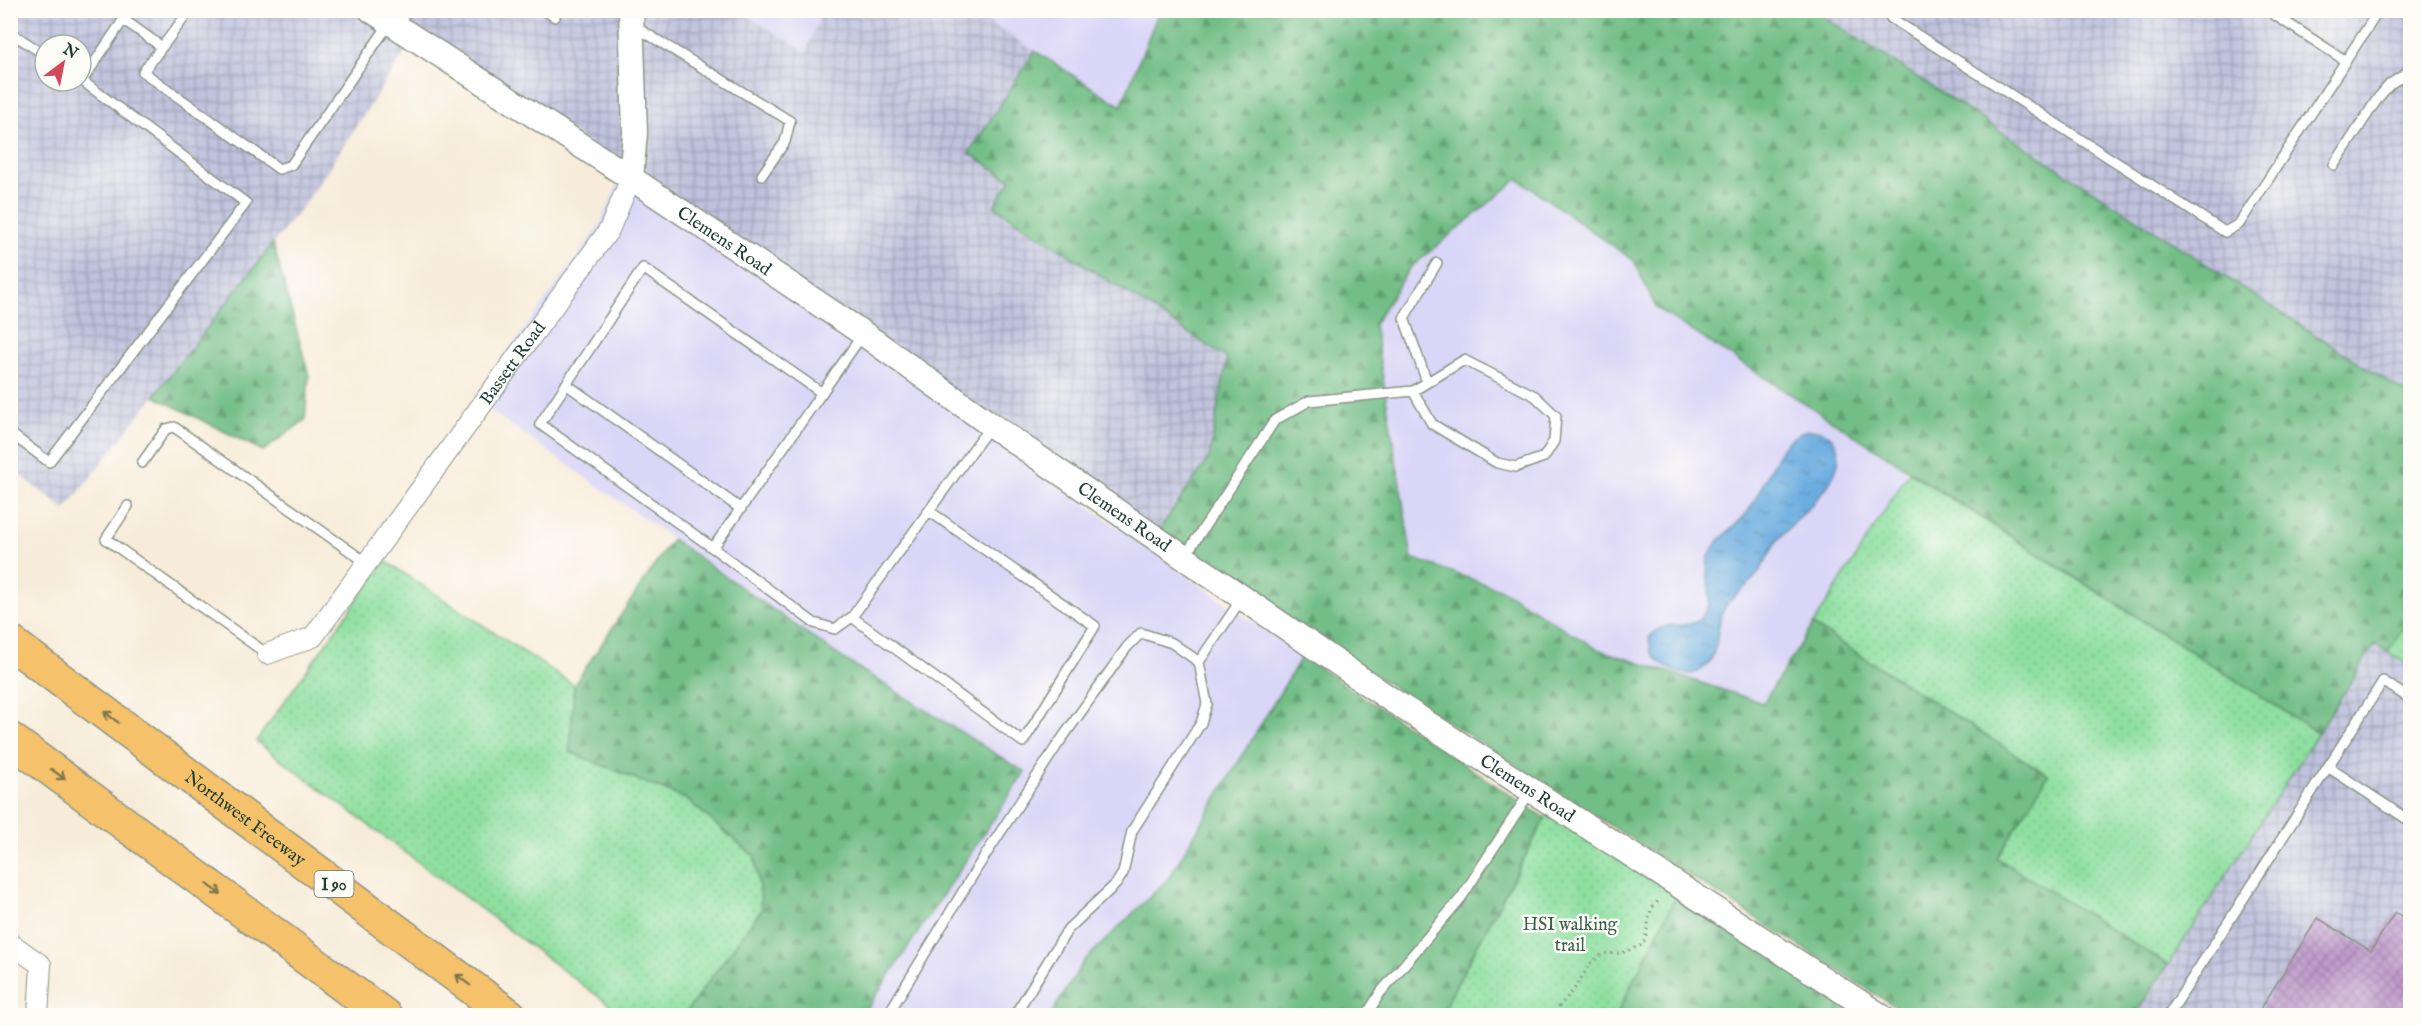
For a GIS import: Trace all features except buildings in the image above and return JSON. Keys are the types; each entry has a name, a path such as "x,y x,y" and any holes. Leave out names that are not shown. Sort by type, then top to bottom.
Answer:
{"highway":[{"name":"Northwest Freeway","path":"16,645 510,1016"},
{"path":"10,739 385,1016"}],"street":[{"name":"Clemens Road","path":"391,18 864,334 991,425 1393,701 1881,1016"},
{"name":"Bassett Road","path":"267,654 313,637 609,230 630,178 635,133 631,18"},
{"path":"10,944 41,965 38,1016"}],"lane":[{"path":"93,65 130,10"},
{"path":"190,10 143,72 279,169 291,165 391,18"},
{"path":"544,10 555,17"},
{"path":"1888,10 1891,18 2225,232 2240,224 2379,10"},
{"path":"2267,10 2346,61"},
{"path":"631,18 790,121 785,142 762,175"},
{"path":"124,20 162,47"},
{"path":"10,32 33,47"},
{"path":"2334,165 2378,98 2390,84 2407,73 2410,89"},
{"path":"10,434 49,462 246,203 93,88"},
{"path":"1427,382 1404,318 1437,263"},
{"path":"822,393 643,268 540,424 814,623 835,628 852,617 991,425"},
{"path":"713,548 864,334"},
{"path":"1184,558 1275,420 1309,401 1413,391 1464,360 1535,396 1556,416 1554,441 1544,457 1516,467 1497,463 1431,424 1413,391"},
{"path":"566,384 741,509"},
{"path":"142,463 166,429 174,427 367,563"},
{"path":"128,506 106,539 267,654"},
{"path":"852,617 1023,742 1095,626 929,511"},
{"path":"1199,663 1242,598"},
{"path":"887,1016 998,835 1056,747 1127,647 1141,633 1172,643 1199,663 1208,704 1202,723 1132,831 1123,873 1116,884 1068,929 1014,1016"},
{"path":"2168,1016 2383,681 2410,699"},
{"path":"2328,767 2410,821"},
{"path":"1366,1016 1380,993 1461,898 1531,790"}],"path":[{"path":"1551,1016 1575,988 1591,963 1602,954 1622,953 1640,946 1645,940 1651,909 1661,897"}],"shaded area":[{"path":"10,11 622,11 626,167 417,34 309,198 65,510 11,468"},
{"path":"641,11 740,11 806,52 822,11 971,11 1035,51 970,153 1011,180 994,206 1227,358 1209,458 1157,533 646,175"},
{"path":"740,11 822,11 806,52"},
{"path":"971,11 1159,11 1121,106"},
{"path":"1815,11 2410,11 2410,396"},
{"path":"621,178 1302,656 1167,879 1084,961 1050,1015 863,1015 1025,772 844,659 474,399 598,228"},
{"path":"1518,179 1634,261 1656,308 1909,472 1763,703 1597,649 1502,590 1412,558 1374,324 1409,269"},
{"path":"2375,643 2410,666 2410,1015 2135,1016"}],"green space":[{"path":"1159,11 1815,11 2410,396 2410,617 2388,652 2375,644 2318,733 1656,308 1634,261 1518,179 1409,269 1374,324 1412,558 1502,590 1597,649 1763,703 1813,625 2048,775 1997,858 2168,965 2135,1015 1908,1015 1346,657 1157,533 1209,458 1227,358 994,206 1011,180 969,153 1035,51 1121,106"},
{"path":"273,243 309,376 305,420 263,451 154,396"},
{"path":"1909,472 2318,733 2168,965 1996,858 2048,775 1813,625"},
{"path":"672,539 844,659 1025,772 863,1015 684,1015 762,909 755,857 686,799 570,752 574,685"},
{"path":"385,561 574,685 570,752 686,799 755,857 762,909 684,1015 623,1015 256,741"},
{"path":"2410,617 2410,666 2388,652"},
{"path":"1302,656 1545,818 1448,1000 1443,1015 1050,1016 1084,961 1168,879"},
{"name":"HSI walking trail","path":"1553,804 1681,886 1616,1015 1443,1016 1448,1001"},
{"path":"1676,897 1862,1016 1616,1016"}],"water":[{"path":"1807,430 1824,432 1836,445 1839,457 1830,482 1821,495 1780,537 1755,577 1727,604 1720,620 1713,656 1708,663 1701,670 1688,674 1666,667 1654,657 1649,638 1663,627 1691,624 1704,614 1709,601 1707,567 1710,553 1752,506 1785,445"}]}
